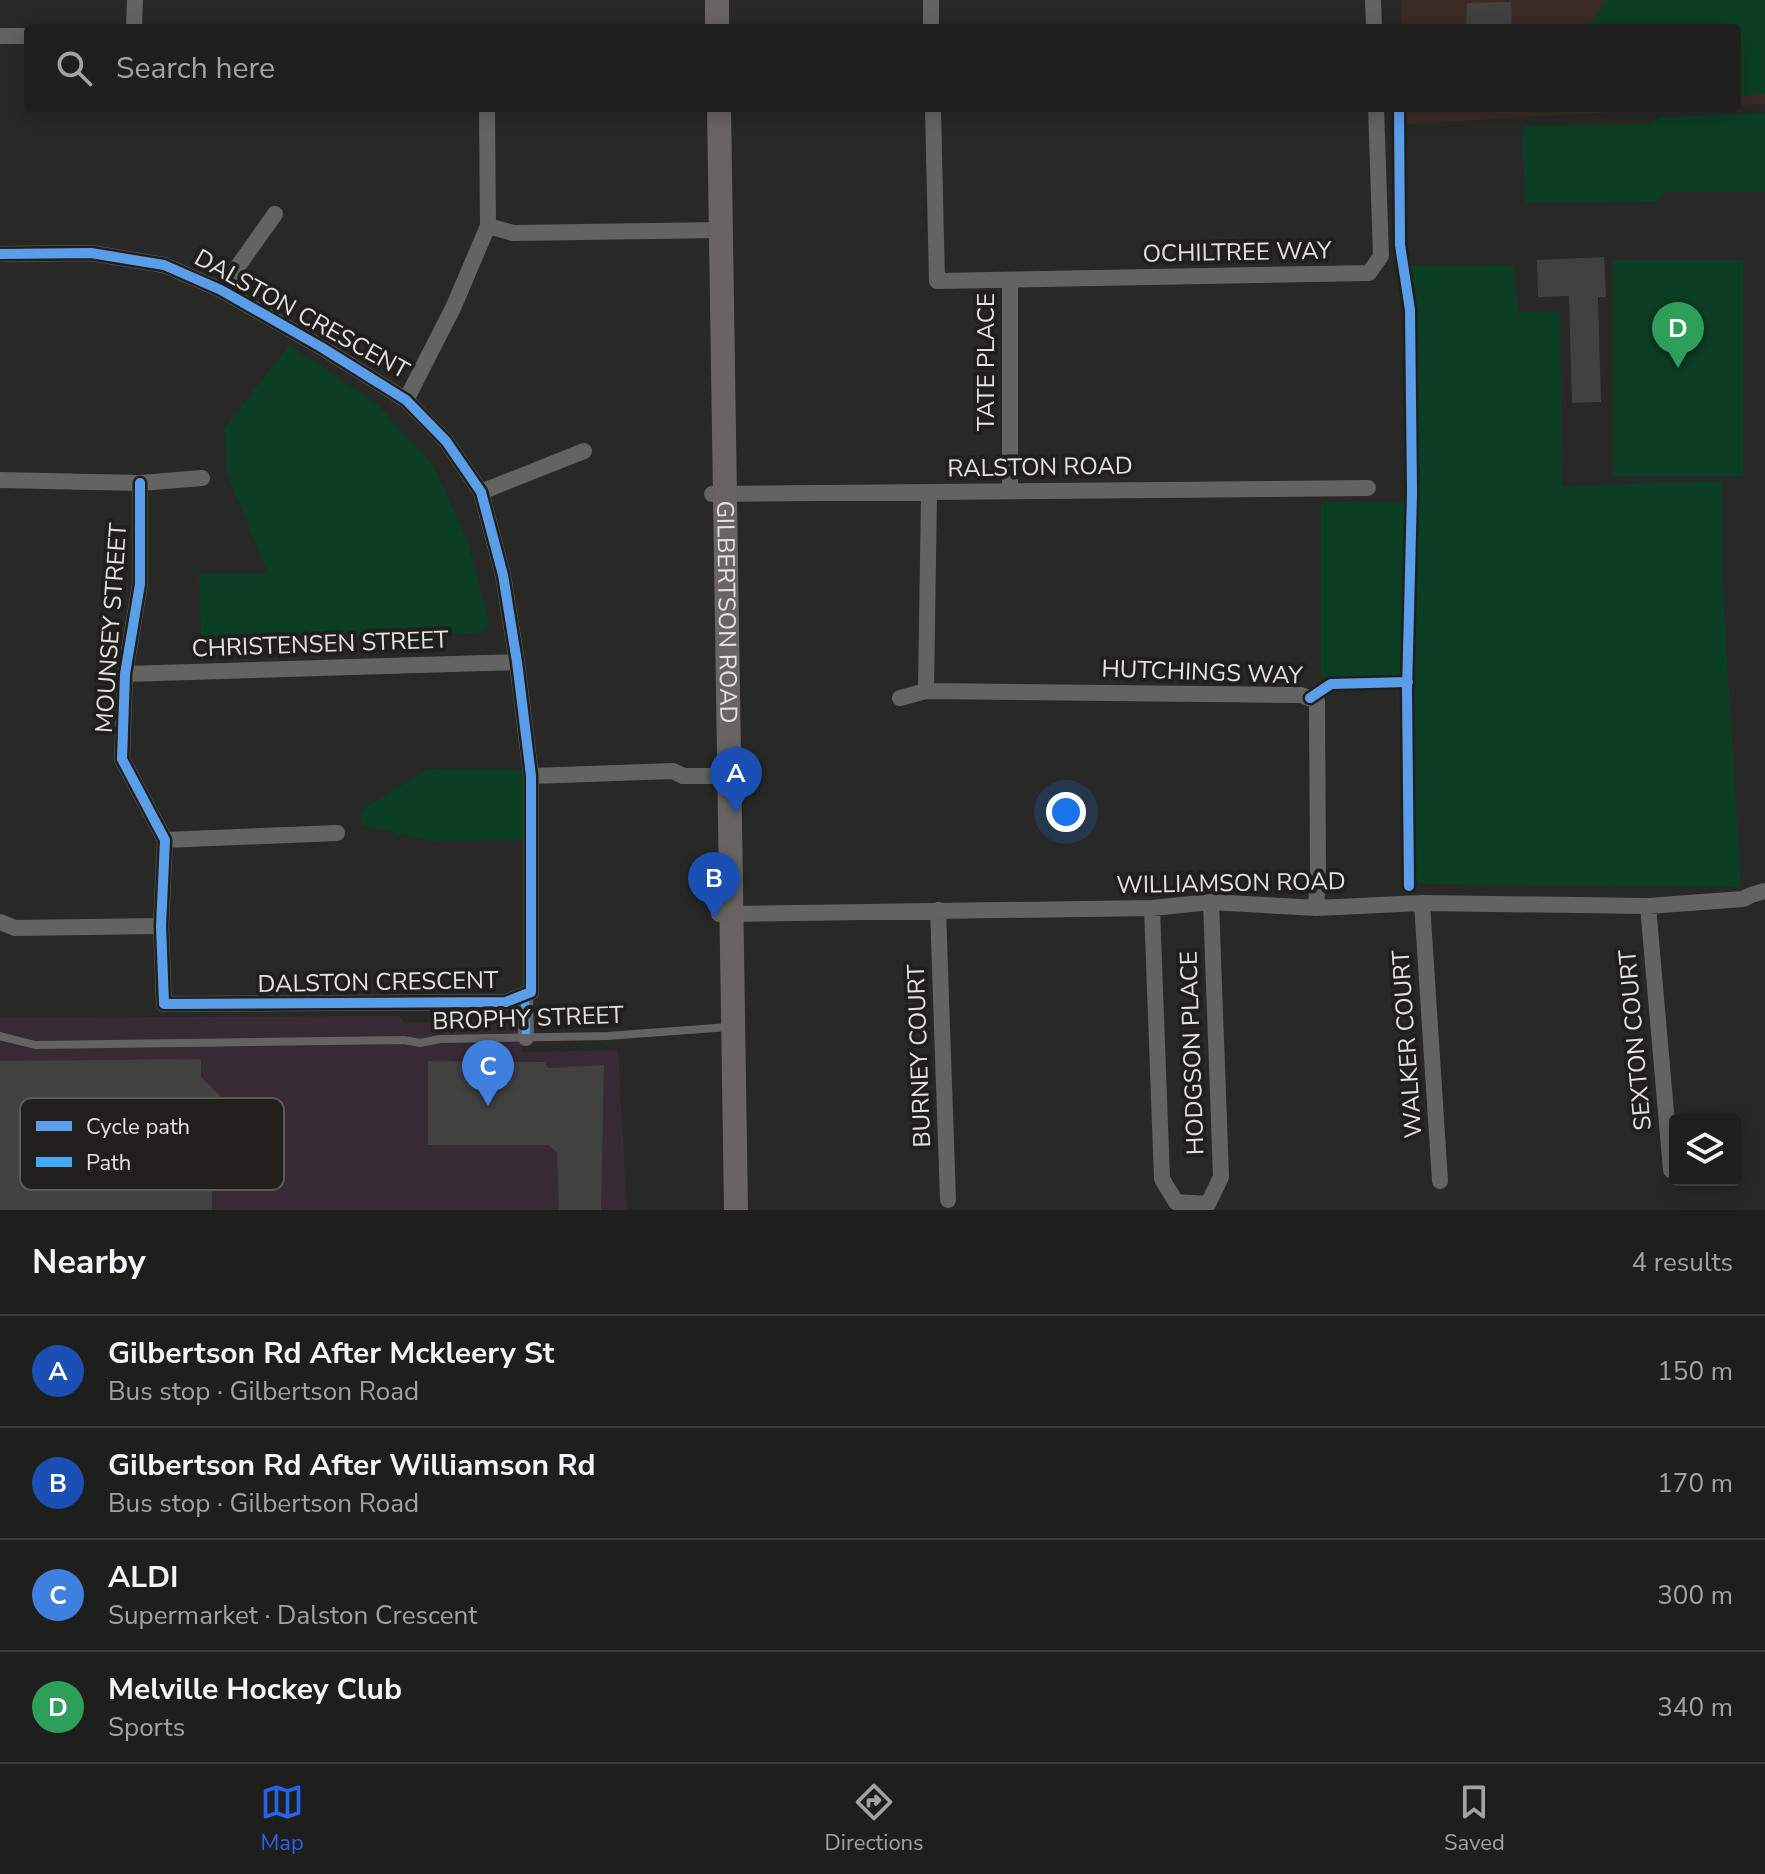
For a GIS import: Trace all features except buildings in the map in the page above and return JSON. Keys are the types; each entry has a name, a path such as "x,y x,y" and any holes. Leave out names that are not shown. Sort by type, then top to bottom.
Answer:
{"street":[{"path":"134,24 135,0"},
{"path":"706,0 707,24"},
{"path":"717,0 717,24"},
{"path":"931,0 931,24"},
{"path":"1373,0 1374,24"},
{"path":"0,36 24,36"},
{"path":"406,400 453,308 488,226 487,112"},
{"name":"GILBERTSON ROAD","path":"708,112 716,230"},
{"name":"GILBERTSON ROAD","path":"719,112 716,230 725,914 736,1210"},
{"name":"OCHILTREE WAY","path":"933,112 937,281 1369,273 1381,256 1376,112"},
{"path":"221,290 275,214"},
{"path":"488,226 513,233 716,230"},
{"name":"DALSTON CRESCENT","path":"0,254 91,253 164,265 221,290 406,400 446,441 481,492 503,575 531,776 531,992 506,1002 164,1004 161,926"},
{"name":"TATE PLACE","path":"1010,280 1010,491"},
{"path":"481,492 584,451"},
{"path":"0,480 140,483 202,478"},
{"name":"MOUNSEY STREET","path":"140,483 140,584 125,674 122,759 165,840"},
{"name":"RALSTON ROAD","path":"719,494 1368,488"},
{"path":"926,691 929,493"},
{"name":"CHRISTENSEN STREET","path":"125,674 517,662"},
{"name":"HUTCHINGS WAY","path":"900,698 926,691 1301,695 1317,701 1316,908"},
{"path":"531,776 673,771 683,776 723,771"},
{"path":"0,922 15,928 161,926 165,840 337,833"},
{"name":"WILLIAMSON ROAD","path":"725,914 1152,908 1211,902 1316,908 1422,903 1648,906 1743,899 1765,891"},
{"name":"WILLIAMSON ROAD","path":"1743,899 1753,904 1765,904"},
{"name":"HODGSON PLACE","path":"1152,908 1162,1179 1176,1202 1208,1204 1221,1177 1211,902"},
{"name":"WALKER COURT","path":"1422,903 1440,1181"},
{"name":"SEXTON COURT","path":"1648,906 1669,1147"},
{"name":"BURNEY COURT","path":"938,910 948,1200"},
{"path":"525,994 526,1038"},
{"name":"GILBERTSON ROAD","path":"722,1210 727,1027"}],"lane":[{"name":"BROPHY STREET","path":"0,1036 35,1045 404,1040 420,1043 440,1039 607,1036 727,1027"}],"shaded area":[{"path":"1401,0 1765,0 1765,104 1741,105 1741,24 1402,24"},
{"path":"1404,112 1619,112 1405,124"},
{"path":"399,1016 405,1023 522,1018 522,1052 618,1050 627,1210 0,1210 0,1018"}],"green space":[{"path":"1606,0 1765,0 1765,94 1741,96 1741,24 1590,24"},
{"path":"1765,113 1765,192 1665,192 1656,202 1525,203 1522,125 1652,124 1660,117"},
{"path":"1613,260 1743,260 1743,476 1613,476"},
{"path":"1513,265 1518,311 1560,312 1562,486 1722,481 1722,577 1741,887 1427,884 1406,877 1404,676 1321,677 1321,502 1407,502 1407,266"},
{"path":"289,345 375,402 433,465 467,540 488,618 487,628 477,634 201,637 199,573 268,573 227,474 225,428"},
{"path":"427,769 523,770 525,840 431,841 361,825 360,811"}],"marked path":[{"path":"525,994 526,1038"}],"cycle path":[{"path":"1399,112 1400,245 1410,310 1409,886"},
{"path":"0,254 91,253 164,265 221,290 406,400 446,441 481,492 503,575 517,662 531,776 531,992 506,1002 164,1004 161,926 165,840 122,759 125,674 140,584 140,483"},
{"path":"1310,698 1331,684 1408,682"}],"place":[{"name":"Melville Hockey Club","path":"1678,368"},
{"name":"Gilbertson Rd After Mckleery St","path":"736,813"},
{"name":"Gilbertson Rd After Williamson Rd","path":"714,918"},
{"name":"ALDI","path":"488,1106"}]}
